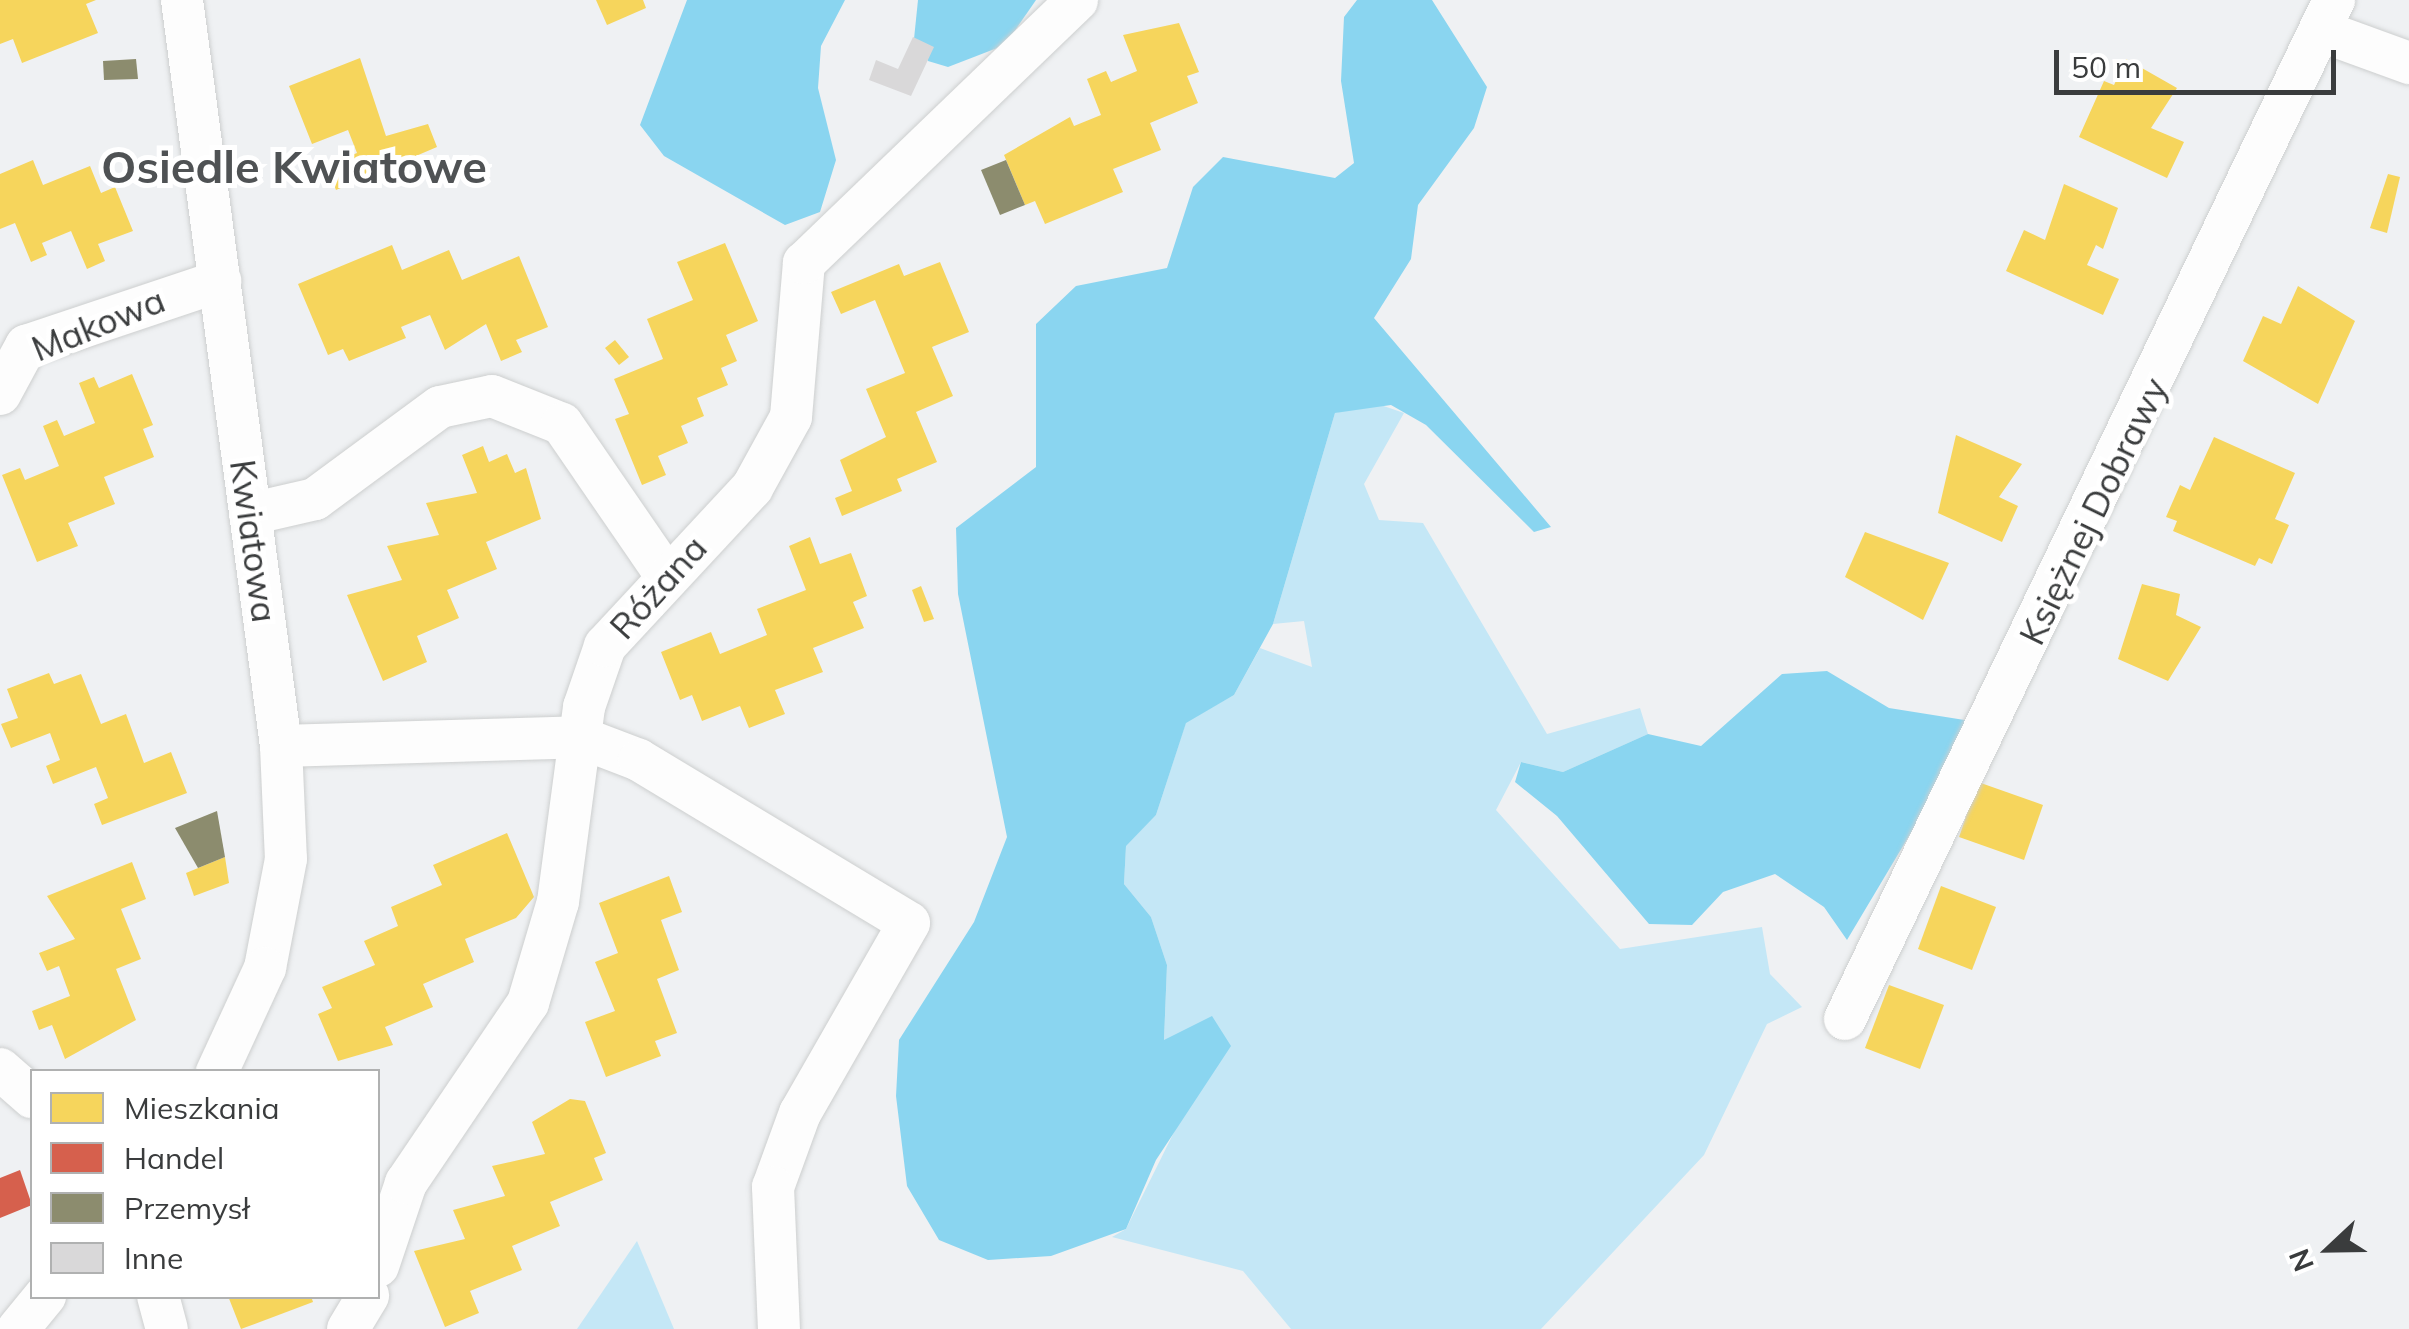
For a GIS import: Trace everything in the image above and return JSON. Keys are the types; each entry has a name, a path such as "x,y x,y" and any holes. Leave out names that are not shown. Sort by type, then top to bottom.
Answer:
{"street":[{"name":"Kwiatowa","path":"182,0 281,746 278,915 244,1023 219,1069"},
{"name":"Różana","path":"380,1260 406,1183 528,1003 558,902 579,737 605,646 665,574 773,458 798,377 800,277 816,246 1077,0"},
{"path":"2328,16 2409,62"},
{"name":"Księżnej Dobrawy","path":"1845,1019 2328,16"},
{"name":"Makowa","path":"0,394 26,346 220,280"},
{"path":"250,514 316,500 440,407 492,396 562,424 665,574"},
{"path":"281,746 579,737 640,760 909,922 800,1113 773,1186 780,1329"},
{"path":"0,1069 30,1095"},
{"path":"18,1329 43,1299"},
{"path":"159,1299 167,1329"},
{"path":"348,1329 366,1299"}],"shaded area":[{"path":"687,0 845,0 821,46 818,88 836,160 820,212 785,225 664,156 640,125"},
{"path":"918,0 1036,0 1005,45 948,67 928,61 914,39"},
{"path":"1357,0 1432,0 1487,87 1474,128 1418,205 1411,259 1374,318 1551,527 1534,532 1426,425 1391,405 1335,413 1273,624 1234,695 1186,723 1156,815 1126,846 1124,884 1151,917 1167,965 1164,1040 1212,1016 1231,1046 1156,1160 1126,1229 1051,1256 988,1260 939,1240 907,1186 896,1096 899,1040 974,922 1007,837 958,594 956,528 1036,467 1036,324 1076,286 1167,268 1193,187 1223,157 1335,178 1354,163 1341,81 1344,17"},
{"path":"1372,402 1404,413 1364,484 1379,520 1423,523 1547,734 1640,708 1648,734 1563,772 1521,762 1496,810 1620,949 1762,927 1770,974 1802,1007 1767,1024 1704,1155 1541,1329 1291,1329 1243,1271 1112,1237 1126,1229 1183,1114 1164,1041 1167,965 1151,917 1124,884 1126,845 1156,815 1186,722 1234,695 1260,648 1312,667 1304,621 1273,624 1335,413"},
{"path":"1827,671 1889,708 1977,722 1847,940 1824,907 1775,874 1723,892 1692,925 1649,924 1557,816 1515,782 1521,762 1563,772 1648,734 1701,746 1782,674"},
{"path":"637,1241 674,1329 577,1329"}],"building: Mieszkania":[{"path":"0,0 96,0 86,4 98,33 22,63 13,39 0,44"},
{"path":"596,0 643,0 646,8 607,25"},
{"path":"1179,23 1199,72 1187,76 1198,103 1150,123 1161,150 1113,169 1123,192 1045,224 1035,201 1025,205 1004,155 1070,117 1074,126 1101,115 1087,79 1106,71 1111,82 1137,71 1123,35"},
{"path":"360,58 386,136 428,124 437,147 336,190 326,165 357,153 348,130 312,144 289,86"},
{"path":"2126,59 2177,88 2151,128 2184,142 2167,178 2079,137 2104,81 2114,85"},
{"path":"33,160 43,185 90,166 101,193 115,187 133,231 98,244 105,261 87,269 71,231 42,243 47,255 31,262 15,223 0,229 0,174"},
{"path":"2388,174 2400,177 2387,233 2370,228"},
{"path":"2064,184 2118,208 2103,249 2096,245 2087,265 2119,279 2103,315 2006,271 2024,230 2045,240"},
{"path":"725,243 758,321 726,335 737,361 721,368 728,385 697,398 704,416 681,426 688,443 658,456 666,475 642,485 615,419 629,414 614,379 663,359 647,319 693,300 677,262"},
{"path":"392,245 402,270 449,250 462,280 519,256 548,327 516,340 522,352 501,361 486,324 445,350 430,315 401,327 406,338 349,361 343,349 328,355 298,284"},
{"path":"940,262 969,332 932,347 953,396 916,412 937,462 897,479 902,491 842,516 835,498 852,491 840,460 886,437 866,389 905,373 875,300 841,314 831,292 899,264 904,276"},
{"path":"2298,286 2355,321 2318,404 2243,361 2263,316 2281,324"},
{"path":"615,340 629,357 619,365 605,348"},
{"path":"132,374 153,425 143,429 154,457 104,477 115,504 68,523 78,546 37,562 2,475 20,468 25,480 59,466 43,426 57,420 64,436 95,423 79,383 94,377 99,388"},
{"path":"1956,435 2022,464 1999,497 2018,506 2002,542 1938,513"},
{"path":"2214,437 2295,473 2275,519 2289,525 2272,564 2259,558 2255,566 2173,531 2177,521 2166,517 2180,485 2190,490"},
{"path":"483,446 489,462 507,454 515,473 526,468 541,519 486,542 497,569 447,590 459,618 417,636 427,662 383,681 347,595 402,580 387,546 439,535 426,503 477,493 462,455"},
{"path":"1865,532 1949,563 1923,620 1845,577"},
{"path":"810,537 820,564 851,553 867,596 853,602 864,628 813,648 823,672 775,690 785,714 749,728 740,706 702,721 692,695 680,700 661,652 711,632 720,654 767,635 757,609 806,590 789,546"},
{"path":"2142,584 2180,594 2176,615 2201,627 2168,681 2118,659"},
{"path":"921,586 934,619 924,622 912,590"},
{"path":"49,673 54,684 81,674 101,724 126,714 144,763 171,752 187,793 102,825 94,804 108,798 96,767 53,784 46,766 60,760 50,733 11,748 1,724 18,718 7,689"},
{"path":"1978,782 2043,805 2024,860 1959,837"},
{"path":"507,833 534,897 516,918 465,939 474,962 423,984 433,1007 385,1027 393,1045 338,1061 318,1014 332,1008 322,987 375,965 364,941 398,926 391,907 442,885 433,865"},
{"path":"225,857 229,883 194,896 186,873"},
{"path":"132,862 146,899 121,909 141,959 116,969 136,1020 65,1059 52,1025 39,1030 32,1011 70,996 59,966 47,971 39,953 75,939 47,896"},
{"path":"669,876 682,912 661,920 679,970 657,979 677,1033 655,1041 661,1056 606,1077 585,1022 615,1011 595,962 618,953 599,903"},
{"path":"1941,886 1996,907 1972,970 1918,949"},
{"path":"1889,985 1944,1005 1920,1069 1865,1048"},
{"path":"570,1099 585,1101 606,1153 594,1158 603,1180 550,1202 560,1226 512,1246 522,1270 470,1291 479,1313 445,1327 414,1251 465,1239 453,1210 505,1196 492,1166 545,1154 532,1122"},
{"path":"229,1299 312,1299 313,1302 241,1329"}],"building: Handel":[{"path":"20,1170 30,1206 0,1218 0,1178"}],"building: Przemysł":[{"path":"136,59 138,79 104,80 103,61"},
{"path":"1006,160 1025,205 1000,215 981,170"},
{"path":"217,811 225,857 198,868 175,828"}],"building: Inne":[{"path":"913,37 934,47 911,96 869,80 876,60 898,69"}],"district":[{"name":"Osiedle Kwiatowe","path":"294,167"}]}
